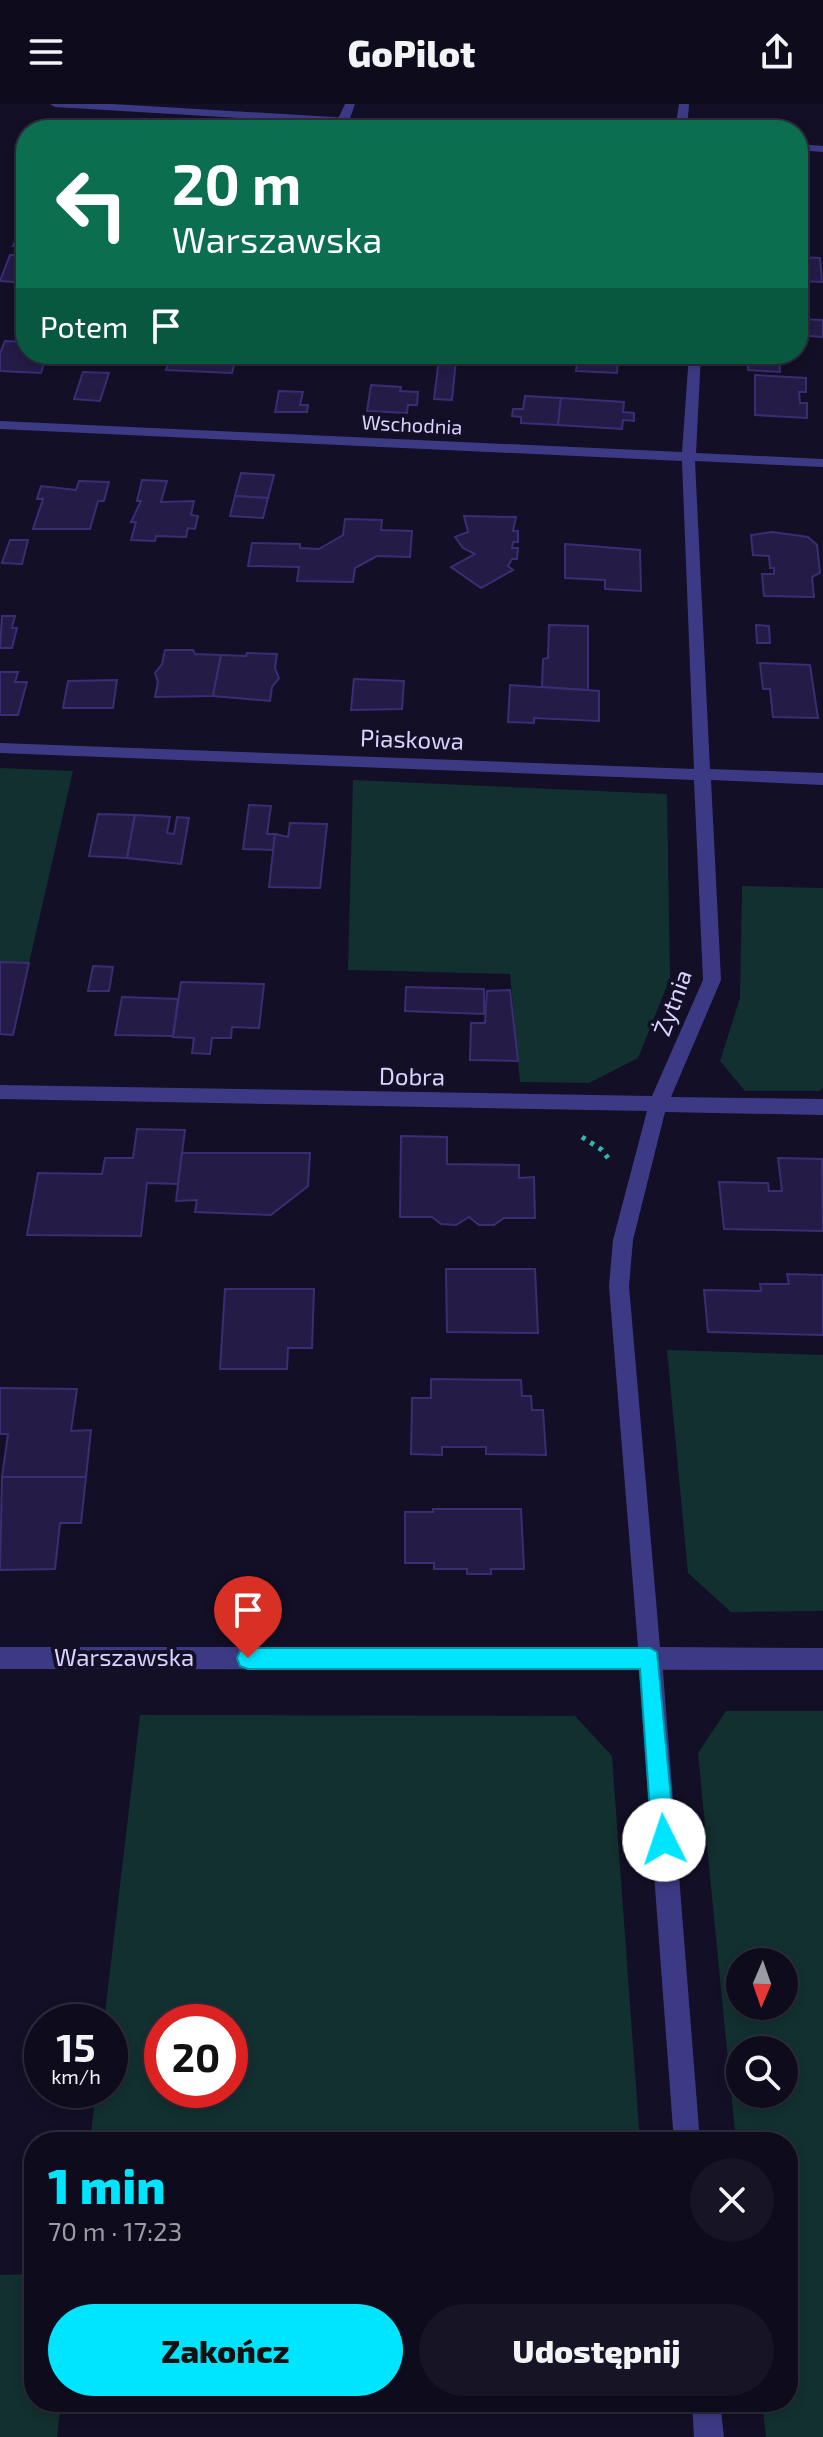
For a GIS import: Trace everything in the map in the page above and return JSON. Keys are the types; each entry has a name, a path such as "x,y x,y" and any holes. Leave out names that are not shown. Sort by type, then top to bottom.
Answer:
{"street":[{"path":"55,104 326,120"},
{"name":"Żytnia","path":"686,2132 619,1286 623,1240 658,1104 712,980 687,456 694,364"},
{"name":"Wschodnia","path":"0,425 823,463"},
{"name":"Piaskowa","path":"0,748 823,779"},
{"name":"Dobra","path":"0,1092 823,1107"},
{"name":"Warszawska","path":"0,1658 823,1659"},
{"path":"707,2412 709,2437"}],"path":[{"path":"579,1103 580,1136 605,1153 609,1166"}],"green space":[{"path":"0,768 73,771 29,963 0,962"},
{"path":"353,780 667,794 670,978 638,1058 589,1083 520,1082 510,974 348,970"},
{"path":"742,886 823,888 823,1088 819,1091 745,1091 720,1061 740,998"},
{"path":"667,1350 823,1355 823,1611 731,1612 688,1573"},
{"path":"726,1711 823,1711 823,2437 766,2437 763,2412 798,2412 798,2132 735,2132 733,2108 798,2108 798,2036 726,2036 726,2040 698,1753"},
{"path":"140,1715 575,1716 612,1756 639,2132 91,2132 94,2108 128,2108 128,2004 106,2004"},
{"path":"24,2274 24,2412 60,2412 57,2437 0,2437 0,2275"}],"building":[{"path":"10,255 16,255 16,282 0,281"},
{"path":"808,257 820,258 822,282 808,281"},
{"path":"808,319 823,320 823,337 808,336"},
{"path":"5,341 16,342 16,364 44,364 41,373 0,371 0,353"},
{"path":"168,364 234,364 232,373 166,370"},
{"path":"438,364 456,364 452,400 434,399"},
{"path":"577,364 617,364 617,373 576,371"},
{"path":"748,364 780,364 780,372 748,370"},
{"path":"83,372 109,373 100,401 74,399"},
{"path":"755,375 806,378 806,392 799,392 800,403 807,403 807,418 755,415"},
{"path":"371,385 401,387 400,391 418,392 417,405 408,405 407,413 367,411"},
{"path":"279,391 303,392 300,405 308,405 307,412 275,412"},
{"path":"525,396 561,398 558,425 521,423 521,417 512,416 513,409 523,409"},
{"path":"561,398 624,402 623,412 634,413 634,421 623,420 622,429 558,425"},
{"path":"241,473 274,475 268,498 235,496"},
{"path":"142,480 167,481 161,502 194,501 191,515 198,516 195,529 188,528 186,537 156,536 155,541 131,540 136,522 131,522 141,501 137,501"},
{"path":"79,481 109,482 104,501 98,501 90,529 33,529 43,499 37,499 41,486 76,490"},
{"path":"235,496 268,498 263,518 230,516"},
{"path":"464,516 516,517 513,531 518,531 518,542 513,542 512,548 518,548 517,559 512,559 508,566 513,570 481,588 451,567 475,554 463,548 455,537 468,532"},
{"path":"345,519 382,520 381,530 412,531 410,557 377,556 355,568 353,582 297,581 299,567 248,566 252,543 300,544 300,548 319,549 343,535"},
{"path":"772,532 808,537 817,545 820,573 812,577 814,597 764,596 762,574 774,574 774,568 770,568 769,556 753,555 751,535"},
{"path":"10,540 28,540 22,564 2,563"},
{"path":"565,544 640,550 641,591 605,589 605,580 565,578"},
{"path":"2,616 15,616 12,628 17,628 12,648 0,648"},
{"path":"549,625 588,626 588,690 542,687 543,659 548,658"},
{"path":"756,625 769,626 770,643 757,643"},
{"path":"165,650 193,650 195,654 221,655 213,696 155,697 158,682 155,673 162,664"},
{"path":"247,653 277,654 275,668 279,678 272,687 270,701 213,696 221,655 246,656"},
{"path":"760,663 810,665 818,718 773,717 770,689 763,689"},
{"path":"0,672 18,672 15,682 27,682 18,715 0,715"},
{"path":"354,679 404,681 402,709 351,710"},
{"path":"117,680 113,708 63,708 68,681"},
{"path":"510,685 599,691 599,721 534,718 534,723 508,722"},
{"path":"249,805 271,806 267,834 275,834 273,850 243,849"},
{"path":"98,814 135,815 127,858 89,856"},
{"path":"135,815 170,817 167,833 174,834 177,817 189,818 181,864 127,858"},
{"path":"290,823 327,824 320,888 269,887 275,834 288,837"},
{"path":"0,962 29,963 13,1035 0,1034"},
{"path":"93,966 113,967 109,991 88,991"},
{"path":"181,982 264,984 259,1028 232,1027 231,1038 212,1038 210,1054 192,1053 194,1038 173,1037"},
{"path":"406,987 484,989 484,1014 405,1011"},
{"path":"510,990 518,1061 470,1060 471,1023 485,1023 487,991"},
{"path":"122,997 178,999 173,1036 115,1035"},
{"path":"137,1129 185,1130 178,1184 147,1183 141,1236 27,1235 38,1173 102,1174 105,1158 133,1158"},
{"path":"401,1136 447,1137 447,1164 519,1165 519,1178 534,1177 535,1218 504,1218 494,1225 479,1225 469,1217 456,1225 441,1224 432,1217 400,1217"},
{"path":"182,1153 310,1153 308,1186 271,1215 195,1212 197,1200 176,1201"},
{"path":"778,1158 822,1159 823,1231 724,1229 719,1182 768,1183 769,1191 782,1191"},
{"path":"446,1269 535,1269 538,1333 447,1332"},
{"path":"787,1274 823,1275 823,1335 708,1332 704,1290 761,1291 760,1284 789,1284"},
{"path":"225,1289 314,1289 312,1348 288,1348 287,1369 220,1369"},
{"path":"431,1379 521,1380 522,1396 531,1396 532,1410 543,1410 546,1455 486,1454 486,1447 442,1447 442,1455 411,1454 412,1398 431,1398"},
{"path":"0,1388 77,1389 71,1431 91,1430 86,1477 2,1477 8,1434 0,1434"},
{"path":"2,1477 86,1477 81,1523 60,1523 55,1569 0,1570"},
{"path":"433,1509 521,1509 524,1569 491,1569 491,1574 467,1574 467,1569 434,1569 434,1563 405,1563 405,1512 433,1512"}],"route":[{"path":"248,1658 650,1659 664,1840"}]}
